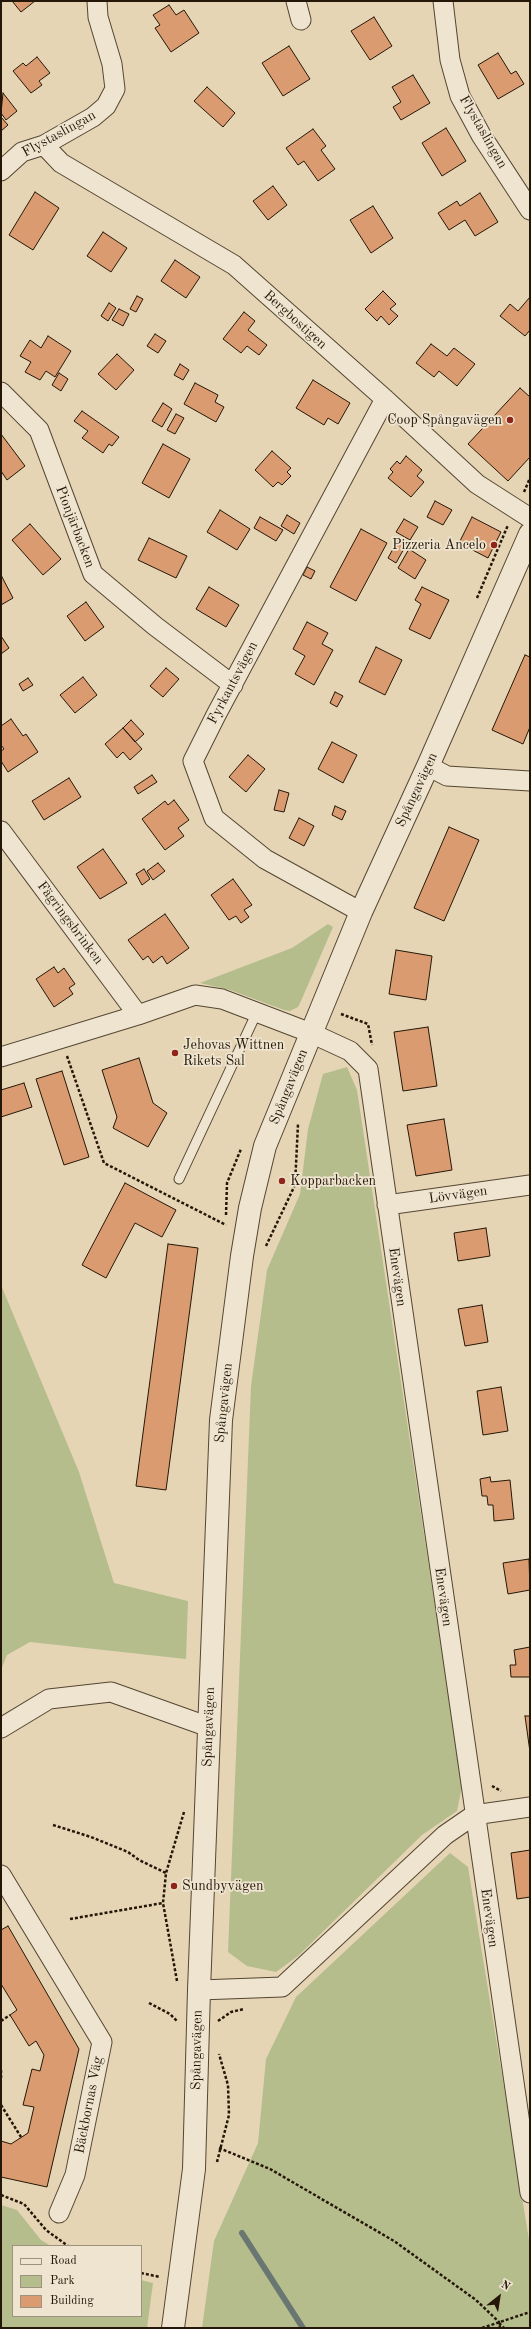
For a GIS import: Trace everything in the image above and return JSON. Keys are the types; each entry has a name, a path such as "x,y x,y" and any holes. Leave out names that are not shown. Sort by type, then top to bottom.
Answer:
{"street":[{"name":"Flystaslingan","path":"1,171 22,152 44,145 93,117 106,106 115,89 112,64 98,17 97,1"},
{"path":"296,1 301,20"},
{"name":"Flystaslingan","path":"443,1 450,60 460,96 481,135 530,210"},
{"name":"Bergbostigen","path":"44,145 61,163 234,265 385,399 477,484 523,513"},
{"name":"Pionjärbacken","path":"1,392 39,430 92,574 155,626 233,685"},
{"name":"Fyrkantsvägen","path":"361,912 265,859 214,818 193,762 216,715 331,496 385,399"},
{"name":"Spångavägen","path":"173,2328 194,2169 197,1989 221,1420 242,1256 250,1208 265,1146 361,912 428,766 530,534"},
{"path":"428,766 447,776 530,781"},
{"name":"Fägringsbrinken","path":"1,831 138,1015"},
{"path":"1,1057 138,1015 195,995 222,999 311,1033"},
{"name":"Enevägen","path":"311,1033 350,1051 368,1069 474,1815 530,2193"},
{"name":"Lövvägen","path":"387,1205 530,1185"},
{"path":"1,1728 49,1699 111,1692 209,1727"},
{"path":"197,1989 282,1987 445,1835 474,1815 530,1807"},
{"name":"Bäckbornas Väg","path":"1,1875 7,1902 102,2042 75,2174 59,2213"}],"lane":[{"path":"179,1179 257,1012"}],"path":[{"path":"475,604 523,513 530,478"},
{"path":"61,1039 104,1163 226,1225"},
{"path":"266,1247 295,1185 300,1119"},
{"path":"225,1233 227,1183 242,1147"},
{"path":"184,1809 166,1873 163,1903 197,1989 216,2027"},
{"path":"53,1825 91,1837 128,1852 139,1860 166,1873"},
{"path":"70,1919 163,1903"},
{"path":"149,2003 170,2014 181,2024 181,2017"},
{"path":"1,2021 10,2015"},
{"path":"215,2170 219,2148 229,2115 228,2085 218,2049"},
{"path":"1,2070 1,2079"},
{"path":"1,2105 21,2137"},
{"path":"219,2148 270,2169 394,2241 476,2300 504,2328"},
{"path":"1,2194 24,2204 46,2230 67,2245"},
{"path":"142,2273 163,2277 162,2284"},
{"path":"482,2328 530,2312"},
{"path":"498,2322 500,2328"}],"green space":[{"path":"328,924 333,927 301,1001 298,1007 290,1011 230,990 200,983 292,948"},
{"path":"347,1067 357,1090 462,1786 457,1811 422,1835 298,1956 276,1972 247,1966 228,1952 251,1386 267,1270 300,1194 308,1129 323,1074"},
{"path":"1,1285 79,1472 114,1583 188,1601 186,1659 30,1642 7,1655 1,1670"},
{"path":"450,1853 468,1867 530,2246 530,2328 202,2328 214,2241 258,2143 266,2059 296,1997"},
{"path":"1,2205 17,2210 41,2240 49,2245 12,2245 12,2317 142,2317 142,2280 153,2283 147,2328 1,2328"}],"building":[{"path":"12,1 35,1 21,12"},
{"path":"169,5 176,15 184,10 199,33 171,52 155,28 160,25 153,15"},
{"path":"374,17 392,46 370,60 351,31"},
{"path":"289,46 310,79 283,96 262,63"},
{"path":"498,53 511,74 516,71 524,84 498,99 478,65"},
{"path":"37,57 50,73 39,81 42,85 31,93 13,71 23,63 26,66"},
{"path":"413,75 430,103 401,120 393,107 401,102 392,87"},
{"path":"207,87 235,113 223,127 194,101"},
{"path":"3,93 17,111 6,120 1,113"},
{"path":"1,117 8,125 1,131"},
{"path":"446,128 466,161 442,176 422,143"},
{"path":"313,129 326,146 321,150 335,169 318,181 304,161 298,165 286,148"},
{"path":"273,186 287,205 268,220 253,201"},
{"path":"35,192 59,208 33,250 9,235"},
{"path":"480,193 498,222 475,236 465,220 449,230 438,213 457,201 460,206"},
{"path":"373,206 393,238 371,253 350,220"},
{"path":"103,232 127,248 111,272 87,256"},
{"path":"175,260 200,277 186,298 161,281"},
{"path":"383,291 396,304 390,309 398,316 389,325 381,316 377,321 365,309"},
{"path":"137,296 143,299 136,312 130,309"},
{"path":"530,297 530,330 525,336 500,316 510,304 518,311"},
{"path":"109,303 116,308 108,321 101,316"},
{"path":"119,309 129,314 123,326 112,320"},
{"path":"244,312 255,321 248,330 267,345 259,355 247,346 241,353 223,339"},
{"path":"155,334 166,341 158,353 147,346"},
{"path":"48,336 71,351 55,377 46,371 40,380 25,372 31,362 20,356 30,340 41,348"},
{"path":"431,344 447,356 454,348 475,364 457,386 439,371 434,377 416,363"},
{"path":"117,354 134,370 116,390 98,374"},
{"path":"180,364 189,370 183,380 174,375"},
{"path":"59,373 68,379 61,391 52,385"},
{"path":"313,380 350,403 338,424 328,418 324,425 296,408"},
{"path":"195,383 218,395 215,402 224,407 216,422 184,404"},
{"name":"Coop Spångavägen","path":"520,388 530,397 530,457 508,481 468,444"},
{"path":"163,403 172,409 162,427 152,421"},
{"path":"82,411 119,437 112,446 109,444 103,453 82,438 88,431 74,421"},
{"path":"176,414 184,418 175,434 167,430"},
{"path":"1,434 25,466 7,480 1,471"},
{"path":"163,444 190,459 169,498 142,483"},
{"path":"272,451 291,468 287,472 291,476 282,485 278,482 273,487 255,470"},
{"path":"406,456 422,470 417,476 424,482 411,497 388,478 393,472 390,469 397,461 400,464"},
{"path":"435,501 452,510 443,525 427,517"},
{"path":"220,510 250,529 237,550 207,532"},
{"path":"287,515 300,523 294,534 281,526"},
{"path":"260,517 283,530 276,541 254,528"},
{"path":"472,517 501,532 488,558 459,543"},
{"path":"404,519 418,527 410,540 396,532"},
{"path":"30,524 61,559 43,575 12,540"},
{"path":"361,529 387,543 356,601 330,587"},
{"path":"149,538 187,556 176,578 138,560"},
{"path":"398,540 406,545 396,563 388,558"},
{"path":"409,549 426,560 415,579 398,568"},
{"path":"307,567 315,571 311,579 303,575"},
{"path":"1,575 13,598 1,605"},
{"path":"209,587 239,605 226,627 196,609"},
{"path":"422,587 449,600 430,639 409,629 421,604 415,600"},
{"path":"86,602 104,627 85,641 67,616"},
{"path":"307,622 328,633 322,644 333,650 314,685 295,674 305,656 293,649"},
{"path":"1,636 9,648 1,654"},
{"path":"376,647 402,660 385,695 359,682"},
{"path":"525,655 530,657 530,727 523,744 492,730"},
{"path":"166,668 179,679 163,697 150,686"},
{"path":"83,677 97,695 75,713 60,695"},
{"path":"28,678 33,685 23,691 19,684"},
{"path":"335,692 343,696 337,707 330,703"},
{"path":"11,719 23,736 26,734 38,752 8,772 1,761 1,751 4,749 1,745 1,726"},
{"path":"131,720 144,734 135,742 123,728"},
{"path":"123,728 142,749 130,760 123,752 117,758 105,744"},
{"path":"332,742 357,755 343,783 318,769"},
{"path":"248,755 265,769 246,792 229,777"},
{"path":"152,775 157,782 138,794 134,787"},
{"path":"69,778 81,797 44,820 32,801"},
{"path":"279,790 289,793 284,812 274,810"},
{"path":"174,800 189,820 178,828 184,836 165,850 142,819 165,801 168,805"},
{"path":"335,806 346,811 342,820 332,815"},
{"path":"299,818 314,826 304,846 289,838"},
{"path":"449,827 479,840 444,921 414,908"},
{"path":"103,849 127,883 100,899 77,867"},
{"path":"158,863 165,871 153,880 147,871"},
{"path":"144,869 150,879 142,885 136,874"},
{"path":"233,879 252,905 244,910 249,917 241,923 236,916 229,920 211,895"},
{"path":"165,914 189,948 167,964 162,956 153,963 148,956 143,960 128,940"},
{"path":"396,950 432,956 426,1000 389,994"},
{"path":"54,967 58,973 64,968 75,984 69,988 73,994 54,1007 36,979"},
{"path":"428,1027 437,1086 403,1091 394,1032"},
{"path":"139,1058 153,1103 167,1113 148,1147 113,1128 117,1117 102,1070"},
{"path":"62,1071 89,1157 64,1165 36,1079"},
{"path":"24,1083 32,1107 1,1117 1,1090"},
{"path":"444,1119 452,1170 416,1176 407,1125"},
{"path":"125,1183 176,1210 162,1237 135,1223 106,1278 82,1265"},
{"path":"486,1228 490,1256 458,1261 454,1233"},
{"path":"168,1244 198,1248 166,1490 136,1486"},
{"path":"482,1305 488,1342 465,1346 458,1309"},
{"path":"501,1387 508,1431 483,1435 477,1391"},
{"path":"490,1477 491,1482 510,1480 514,1519 494,1521 493,1505 488,1505 487,1496 482,1496 480,1479"},
{"path":"529,1559 530,1590 508,1594 503,1563"},
{"path":"530,1647 530,1677 511,1677 510,1665 516,1665 514,1650"},
{"path":"525,1716 530,1716 530,1752"},
{"path":"530,1850 530,1897 517,1899 511,1853"},
{"path":"8,1926 79,2049 47,2187 1,2177 1,2141 11,2144 28,2133 34,2107 23,2105 32,2069 40,2071 44,2055 36,2041 29,2046 10,2015 17,2010 1,1984 1,1930"}],"waterway":[{"path":"242,2233 303,2328"}],"place":[{"name":"Coop Spångavägen","path":"510,420"},
{"name":"Pizzeria Ancelo","path":"494,545"},
{"name":"Jehovas Wittnen Rikets Sal","path":"175,1053"},
{"name":"Kopparbacken","path":"282,1181"},
{"name":"Sundbyvägen","path":"174,1886"}]}
